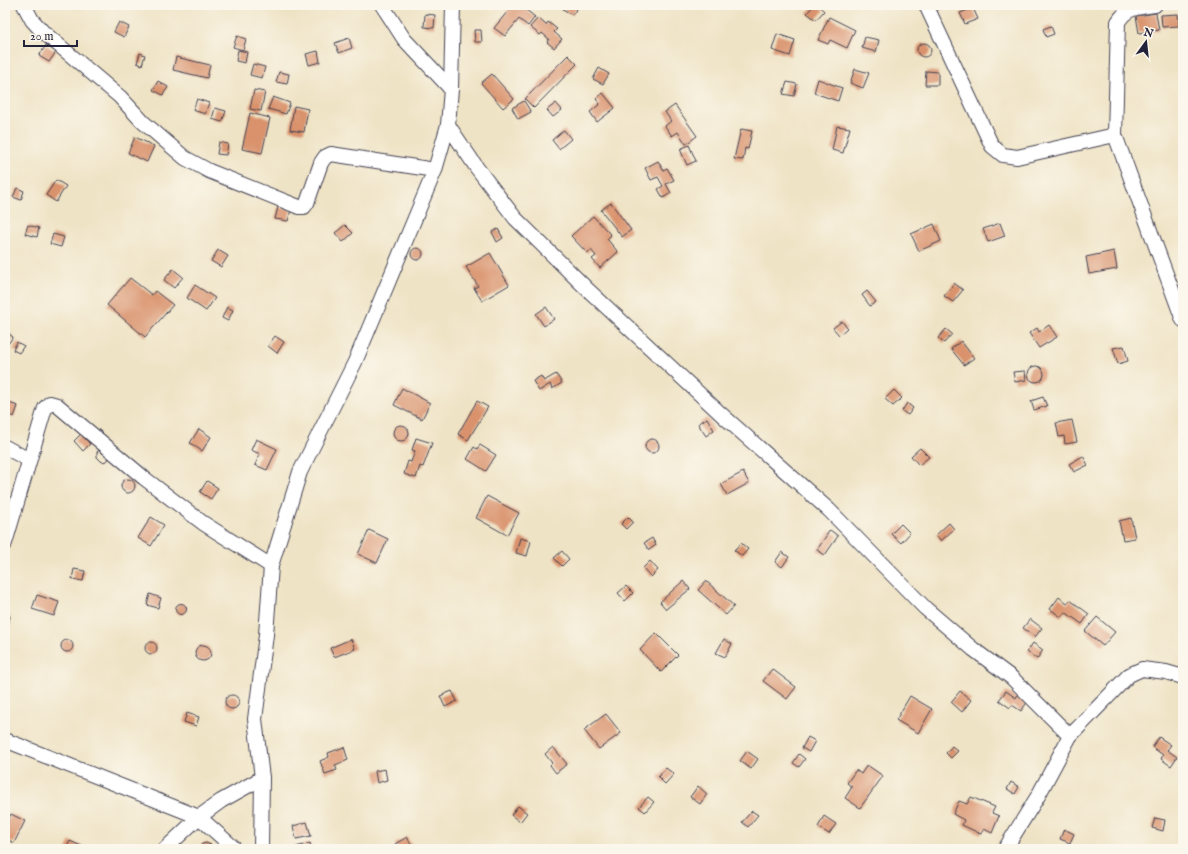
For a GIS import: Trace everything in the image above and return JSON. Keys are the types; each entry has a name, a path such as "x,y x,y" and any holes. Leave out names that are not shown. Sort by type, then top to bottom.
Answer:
{"street":[{"path":"24,5 32,20 42,31 120,97 143,122 185,158 208,170 299,207 304,207 307,203 321,163 325,157 331,154 435,170"},
{"path":"382,5 404,40 451,89"},
{"path":"261,849 262,778 255,719 266,635 271,566 300,472 355,362 435,170 448,125 451,89 452,5"},
{"path":"926,5 992,146 1003,155 1017,157 1115,135"},
{"path":"1155,5 1131,9 1123,14 1118,22 1115,135 1183,320"},
{"path":"448,125 477,168 515,218 586,288 716,409 829,510 925,608 973,649 1012,678 1070,736"},
{"path":"5,543 45,408 50,403 57,405 144,478 203,523 271,566"},
{"path":"5,447 29,460"},
{"path":"1005,849 1038,796 1070,736 1128,675 1142,669 1166,672 1183,677"},
{"path":"5,740 199,817 235,849"},
{"path":"165,849 199,817 221,801 262,778"}],"building":[{"path":"513,5 520,5 535,17 528,26 519,19 505,36 494,28"},
{"path":"566,5 579,6 572,15 563,9"},
{"path":"814,5 818,5 824,11 816,20 807,13"},
{"path":"973,8 978,19 965,24 960,13"},
{"path":"1156,13 1159,30 1139,33 1136,16"},
{"path":"425,14 435,15 434,28 424,27"},
{"path":"1178,14 1179,26 1162,27 1161,15"},
{"path":"829,17 855,30 847,48 830,40 828,44 818,40"},
{"path":"538,18 546,25 548,22 557,29 554,32 562,39 554,48 547,42 549,39 542,33 540,35 530,27"},
{"path":"119,22 129,27 124,37 114,32"},
{"path":"1051,26 1054,34 1046,37 1043,29"},
{"path":"474,30 481,30 482,42 475,42"},
{"path":"777,34 795,40 790,56 772,50"},
{"path":"237,36 246,39 243,50 233,47"},
{"path":"865,37 879,40 876,52 862,48"},
{"path":"349,38 352,48 339,53 335,43"},
{"path":"924,43 929,45 931,50 929,55 924,57 919,55 917,50 919,45"},
{"path":"46,45 56,52 49,62 39,56"},
{"path":"238,50 247,52 245,63 236,61"},
{"path":"318,51 320,62 309,65 306,54"},
{"path":"140,53 145,55 142,65 137,63"},
{"path":"568,55 577,64 534,108 525,99"},
{"path":"176,57 210,65 207,78 173,70"},
{"path":"253,64 265,67 262,78 250,75"},
{"path":"599,68 609,74 603,84 593,79"},
{"path":"855,69 869,73 863,88 850,83"},
{"path":"926,71 938,72 938,85 925,85"},
{"path":"279,72 289,74 287,84 276,82"},
{"path":"492,74 514,99 503,108 481,83"},
{"path":"818,79 842,88 838,101 814,93"},
{"path":"158,81 168,87 163,95 153,90"},
{"path":"787,82 797,84 794,96 783,94"},
{"path":"254,90 265,92 261,111 250,109"},
{"path":"603,93 615,108 597,122 590,112 600,104 596,99"},
{"path":"273,97 290,103 286,114 268,109"},
{"path":"197,99 209,103 205,114 193,110"},
{"path":"524,101 531,112 518,119 512,108"},
{"path":"556,103 562,110 553,117 547,110"},
{"path":"675,105 697,136 686,144 678,132 672,136 665,126 671,121 665,112"},
{"path":"294,106 308,109 304,132 290,130"},
{"path":"215,108 226,111 222,122 212,119"},
{"path":"250,113 270,118 262,153 242,149"},
{"path":"837,126 850,128 843,153 832,150"},
{"path":"741,129 752,131 748,149 745,148 743,160 734,159"},
{"path":"564,130 571,139 559,149 552,140"},
{"path":"135,137 154,146 147,162 128,153"},
{"path":"219,142 228,144 226,155 217,154"},
{"path":"689,145 696,161 687,165 680,149"},
{"path":"658,161 663,170 667,168 674,180 666,184 671,193 663,198 658,189 663,186 658,177 651,180 645,168"},
{"path":"56,180 66,186 56,202 46,195"},
{"path":"17,188 24,191 21,200 13,197"},
{"path":"611,203 631,230 622,237 601,210"},
{"path":"278,207 291,210 288,221 275,219"},
{"path":"593,216 611,235 607,239 618,252 600,268 592,259 596,256 591,250 587,253 571,236"},
{"path":"1000,223 1005,236 988,242 983,229"},
{"path":"934,224 941,241 919,251 911,234"},
{"path":"28,225 39,228 37,237 25,234"},
{"path":"345,225 353,233 343,242 335,233"},
{"path":"498,229 503,238 497,242 492,232"},
{"path":"53,234 64,237 61,247 50,244"},
{"path":"415,248 419,248 423,254 419,260 415,260 411,256 411,252"},
{"path":"218,250 228,256 221,267 211,261"},
{"path":"1114,251 1117,269 1089,274 1086,257"},
{"path":"490,253 509,285 482,301 474,288 478,286 466,267"},
{"path":"173,269 183,277 174,288 164,280"},
{"path":"130,278 152,295 155,291 173,305 145,337 107,305"},
{"path":"954,283 963,290 953,302 944,296"},
{"path":"195,285 215,298 206,311 187,298"},
{"path":"867,291 876,302 870,306 862,295"},
{"path":"227,307 233,310 228,321 222,318"},
{"path":"546,307 554,319 544,326 536,314"},
{"path":"842,321 847,328 839,335 833,328"},
{"path":"1049,325 1057,337 1039,348 1029,333 1037,328 1039,332"},
{"path":"946,329 952,334 944,343 938,338"},
{"path":"7,332 13,337 8,344 5,342 5,335"},
{"path":"275,336 284,342 277,353 268,346"},
{"path":"961,341 974,358 964,365 951,349"},
{"path":"17,342 24,346 19,353 13,350"},
{"path":"1124,346 1128,361 1118,364 1113,348"},
{"path":"1036,366 1043,371 1044,374 1039,381 1036,382 1029,377 1028,374 1033,367"},
{"path":"1025,371 1026,380 1015,382 1013,372"},
{"path":"556,374 562,383 552,389 550,384 539,391 533,381 541,376 544,381"},
{"path":"402,388 430,403 422,419 394,405"},
{"path":"894,390 902,398 893,406 885,399"},
{"path":"1043,397 1047,406 1034,410 1031,401"},
{"path":"477,401 488,407 468,440 458,434"},
{"path":"9,403 18,406 14,417 5,414"},
{"path":"907,403 913,408 908,415 902,411"},
{"path":"707,418 714,430 706,436 698,424"},
{"path":"1072,420 1077,442 1065,444 1064,436 1059,437 1056,423"},
{"path":"401,425 408,430 409,433 404,440 401,441 394,436 393,433 398,426"},
{"path":"199,429 211,437 202,451 190,443"},
{"path":"81,434 90,444 83,451 74,441"},
{"path":"416,438 432,443 423,467 420,466 416,478 404,474 408,461 411,462 415,451 412,450"},
{"path":"256,439 277,449 267,470 255,465 260,454 251,450"},
{"path":"649,439 655,439 659,443 659,449 655,453 649,453 645,449 645,443"},
{"path":"480,445 496,455 486,471 467,459 474,447 477,449"},
{"path":"920,448 929,457 919,465 911,456"},
{"path":"100,449 110,457 107,461 102,462 97,457 97,452"},
{"path":"1083,456 1088,465 1074,472 1069,464"},
{"path":"743,472 749,483 727,495 721,484"},
{"path":"128,479 133,481 135,486 133,491 128,493 123,491 121,486 123,481"},
{"path":"207,481 218,488 211,499 200,492"},
{"path":"487,496 519,513 507,535 476,518"},
{"path":"151,517 164,525 151,546 138,538"},
{"path":"628,517 633,522 626,529 621,524"},
{"path":"1131,518 1135,538 1123,540 1119,521"},
{"path":"949,523 954,529 941,541 936,535"},
{"path":"901,524 910,533 901,543 891,534"},
{"path":"369,530 388,539 377,563 358,554"},
{"path":"830,530 838,536 825,555 817,550"},
{"path":"520,538 531,541 527,556 516,553"},
{"path":"652,538 656,545 649,550 644,543"},
{"path":"741,543 748,549 742,556 734,550"},
{"path":"562,551 569,559 562,566 554,558"},
{"path":"782,552 789,557 782,567 775,562"},
{"path":"650,561 658,570 651,577 643,568"},
{"path":"74,569 85,571 83,581 72,579"},
{"path":"683,581 690,589 666,609 660,602"},
{"path":"706,581 734,606 726,615 698,590"},
{"path":"626,586 633,593 625,601 618,593"},
{"path":"150,594 161,598 158,608 147,605"},
{"path":"37,595 59,602 54,616 32,609"},
{"path":"1059,597 1067,604 1070,600 1089,614 1082,624 1065,612 1061,617 1050,609"},
{"path":"179,604 183,604 185,605 185,613 179,614 176,611 176,607"},
{"path":"5,616 10,616 7,633 5,632"},
{"path":"1097,617 1115,632 1103,646 1085,631"},
{"path":"1030,619 1042,628 1035,637 1023,628"},
{"path":"656,633 678,655 661,672 640,650"},
{"path":"351,639 355,649 334,657 330,648"},
{"path":"724,639 732,644 725,657 716,653"},
{"path":"65,640 69,640 73,646 69,652 65,652 61,648 61,644"},
{"path":"151,642 155,644 157,648 155,652 151,654 147,652 145,648 147,644"},
{"path":"1033,643 1043,650 1037,659 1027,652"},
{"path":"203,645 210,650 211,653 206,660 203,661 196,656 195,653 200,646"},
{"path":"772,669 796,687 787,699 763,681"},
{"path":"452,691 457,701 445,707 440,696"},
{"path":"960,691 971,700 962,712 951,702"},
{"path":"1006,691 1016,698 1018,694 1028,701 1021,711 1012,705 1010,708 999,700"},
{"path":"232,695 237,697 239,702 237,707 232,709 227,707 225,702 227,697"},
{"path":"910,696 932,709 918,733 896,720"},
{"path":"187,713 199,717 196,726 184,722"},
{"path":"606,714 621,733 599,749 584,730"},
{"path":"808,737 815,741 809,752 802,748"},
{"path":"1159,737 1171,745 1167,750 1177,757 1171,766 1161,759 1163,755 1152,747"},
{"path":"952,746 958,751 951,758 946,753"},
{"path":"344,747 348,760 335,765 337,770 325,774 320,761 329,757 328,753"},
{"path":"553,747 567,764 556,773 550,765 552,763 545,754"},
{"path":"747,751 758,759 751,769 740,761"},
{"path":"799,754 805,759 799,767 793,763"},
{"path":"867,765 883,776 860,808 845,798 852,787 847,783 856,770 861,774"},
{"path":"666,768 674,774 665,784 658,777"},
{"path":"385,769 387,780 377,783 375,771"},
{"path":"1011,782 1019,787 1015,794 1007,789"},
{"path":"698,786 707,794 700,804 690,797"},
{"path":"648,797 654,802 645,812 639,807"},
{"path":"971,797 995,807 992,813 999,816 992,833 984,829 981,834 962,825 964,820 953,814 959,801 967,804"},
{"path":"518,806 527,813 520,822 511,815"},
{"path":"752,811 758,815 748,827 742,822"},
{"path":"11,814 25,821 14,843 5,838 5,826"},
{"path":"824,816 836,824 829,834 818,827"},
{"path":"1155,818 1165,820 1163,831 1152,828"},
{"path":"307,822 311,836 296,839 293,826"},
{"path":"1064,829 1074,834 1070,843 1060,839"},
{"path":"407,837 412,846 407,849 398,849 395,844"},
{"path":"70,841 88,849 66,849"},
{"path":"206,843 211,845 213,849 199,849 202,844"},
{"path":"310,843 312,849 297,849 296,847"}]}
